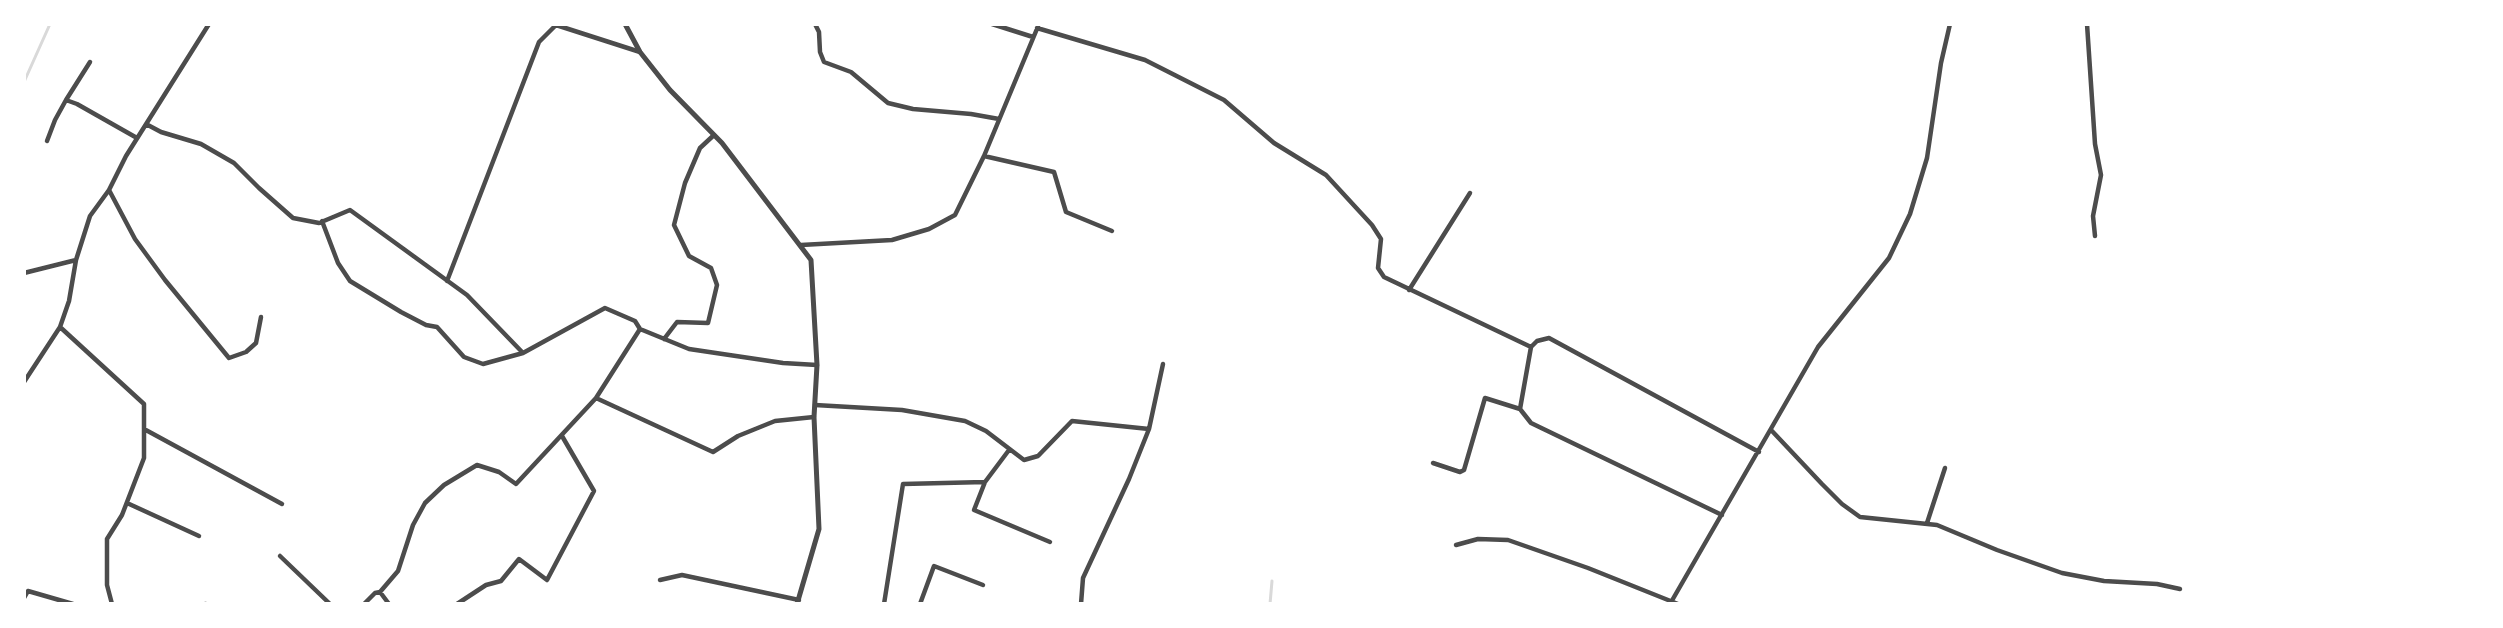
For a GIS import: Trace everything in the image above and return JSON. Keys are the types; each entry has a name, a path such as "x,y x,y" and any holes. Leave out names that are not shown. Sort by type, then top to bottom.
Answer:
{"street":[{"path":"24,382 60,327 69,301 75,260 90,216 109,190 137,138 209,24"},
{"path":"625,24 639,52 670,90 714,135 811,260 818,365 814,417 819,529 798,602 682,575 660,580"},
{"path":"815,24 819,32 820,52 824,62 851,72 888,103 913,109 972,114 999,119"},
{"path":"992,24 1033,37"},
{"path":"1671,603 1818,347 1889,258 1910,214 1928,158 1941,63 1950,24"},
{"path":"2087,24 2095,144 2101,175 2093,216 2095,236"},
{"path":"447,281 539,42 556,25 639,52"},
{"path":"801,245 892,240 929,229 955,215 984,156 1038,26 1145,60 1224,100 1274,143 1326,175 1372,225 1381,239 1378,268 1384,277 1531,347"},
{"path":"47,141 55,120 90,62"},
{"path":"66,100 137,138"},
{"path":"146,124 160,132 201,144 234,163 293,218 322,221 350,210 466,294 523,353"},
{"path":"664,339 677,322 708,323 717,285 711,268 689,256 674,225 685,183 700,148 714,135"},
{"path":"984,156 1054,172 1066,212 1112,231"},
{"path":"109,190 135,239 165,280 229,358 246,352 256,343 261,317"},
{"path":"1409,290 1470,194"},
{"path":"322,221 338,263 350,281 400,312 436,327 464,357 483,364 523,353 605,308 635,321 640,329 689,349 783,363 818,365"},
{"path":"24,273 75,260"},
{"path":"60,327 144,404 144,458 122,515 107,539 107,585 112,604"},
{"path":"364,604 375,593 380,592 398,571 413,525 425,503 444,485 477,465 499,472 516,484 596,398 640,329"},
{"path":"1520,409 1531,347 1537,340 1550,338 1759,452"},
{"path":"1081,604 1083,578 1129,479 1149,429 1163,363"},
{"path":"596,398 713,452 738,436 775,420 814,417"},
{"path":"1433,463 1460,472 1464,470 1485,398 1520,409 1531,423 1722,515"},
{"path":"815,405 902,410 965,421 986,431 1024,460 1038,456 1072,421 1149,429"},
{"path":"144,429 282,504"},
{"path":"1772,430 1828,491 1860,517 1927,523 2062,573 2104,581 2157,584 2180,589"},
{"path":"457,604 486,585 501,581 519,559 547,580 594,491 562,436"},
{"path":"1009,450 985,482 974,510 1050,542"},
{"path":"1927,523 1945,468"},
{"path":"884,604 903,484 985,482"},
{"path":"127,503 199,536"},
{"path":"1456,546 1478,539 1508,540 1588,568 1678,604"},
{"path":"280,556 330,604"},
{"path":"920,604 934,566 983,585"},
{"path":"24,598 28,591 73,604"},
{"path":"380,592 389,604"}],"waterway":[{"path":"24,82 50,24"},
{"path":"1270,604 1272,581"}]}
